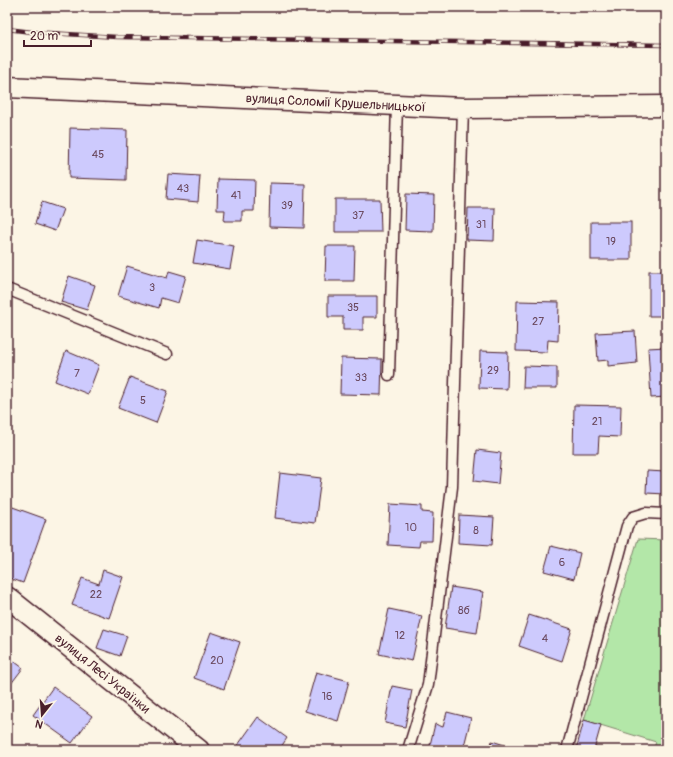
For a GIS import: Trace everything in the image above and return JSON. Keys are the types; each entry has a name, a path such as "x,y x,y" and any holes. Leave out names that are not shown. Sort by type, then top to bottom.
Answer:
{"street":[{"name":"вулиця Соломії Крушельницької","path":"7,87 463,108 666,106"},
{"name":"вулиця Лесі Українки","path":"7,597 198,750"}],"lane":[{"path":"389,375 397,105"},
{"path":"408,750 428,685 452,487 463,108"},
{"path":"7,289 167,354"},
{"path":"567,750 627,526 633,517 646,513 666,514"}],"green space":[{"path":"638,539 666,540 666,750 653,750 656,742 584,720"}],"building":[{"path":"524,7 524,9 456,8"},
{"path":"70,128 127,130 126,180 69,178"},
{"path":"168,174 200,176 198,202 166,199"},
{"path":"218,179 255,180 254,211 242,211 242,221 224,221 225,210 217,210"},
{"path":"270,183 305,184 304,228 269,227"},
{"path":"406,194 434,195 433,231 405,230"},
{"path":"335,199 380,199 381,232 335,232"},
{"path":"42,202 63,209 55,231 35,224"},
{"path":"468,208 495,208 494,241 467,240"},
{"path":"591,222 631,222 631,260 591,260"},
{"path":"197,240 234,246 230,269 193,263"},
{"path":"326,246 355,246 354,281 325,281"},
{"path":"127,266 167,278 169,271 186,276 178,303 161,298 159,308 118,296"},
{"path":"649,271 666,271 666,316 649,316"},
{"path":"69,276 95,285 87,310 61,302"},
{"path":"328,296 377,296 377,317 363,317 363,330 343,330 343,317 328,317"},
{"path":"517,301 559,302 558,341 548,340 547,352 516,351"},
{"path":"635,331 637,363 608,366 608,360 598,361 596,333"},
{"path":"666,347 666,397 651,398 648,348"},
{"path":"66,351 99,365 88,394 55,381"},
{"path":"480,351 508,352 507,389 479,388"},
{"path":"341,358 382,359 381,395 340,394"},
{"path":"524,366 557,367 557,388 523,388"},
{"path":"130,377 168,391 156,423 118,408"},
{"path":"574,405 621,406 620,437 599,436 598,453 573,453"},
{"path":"477,450 501,453 498,484 474,481"},
{"path":"647,471 666,472 666,494 646,493"},
{"path":"280,473 321,478 315,523 275,518"},
{"path":"390,504 422,506 422,512 433,513 432,541 420,541 419,547 388,545"},
{"path":"7,505 46,519 23,583 7,577"},
{"path":"459,515 494,517 492,545 458,543"},
{"path":"551,546 580,553 574,579 544,571"},
{"path":"103,570 123,577 109,618 72,605 82,578 99,584"},
{"path":"451,587 483,592 477,633 445,628"},
{"path":"389,609 422,616 412,661 379,654"},
{"path":"529,615 572,629 562,661 519,646"},
{"path":"104,629 127,636 120,656 97,648"},
{"path":"211,632 240,642 224,689 194,678"},
{"path":"7,656 23,668 7,689"},
{"path":"316,672 349,681 338,721 305,711"},
{"path":"392,686 412,690 405,727 385,723"},
{"path":"53,687 92,716 72,743 33,715"},
{"path":"447,712 471,718 463,750 449,750 430,745 435,724 443,727"},
{"path":"258,717 287,738 279,750 246,750 238,745"},
{"path":"584,720 601,725 594,750 576,750"},
{"path":"492,741 520,750 489,750"}],"railway":[{"path":"7,29 117,37 666,45"}]}
